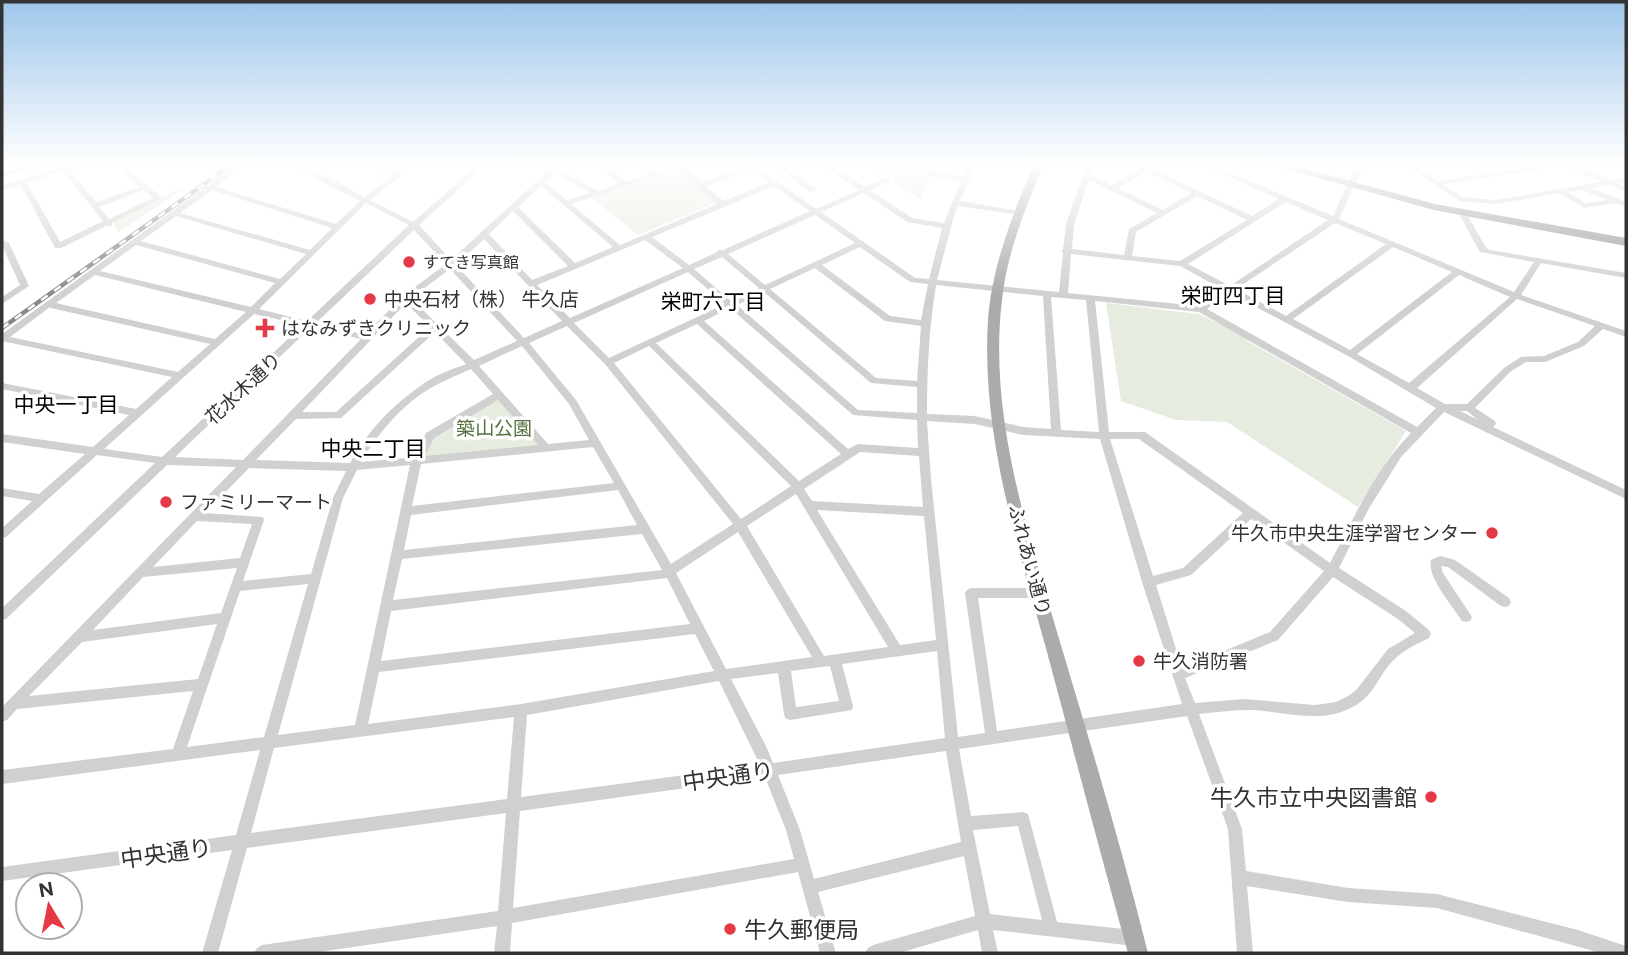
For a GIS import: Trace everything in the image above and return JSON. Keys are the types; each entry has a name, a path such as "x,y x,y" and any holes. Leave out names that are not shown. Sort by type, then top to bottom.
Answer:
{"highway":[{"path":"1437,208 1626,242"}],"main road":[{"name":"ふれあい通り","path":"1021,208 1004,258 997,289 993,348 999,426 1015,506 1136,945"}],"street":[{"path":"37,208 58,246 139,208"},
{"path":"98,208 109,223"},
{"path":"2,338 51,305 181,208"},
{"path":"274,208 337,228"},
{"path":"2,534 253,310 357,208"},
{"path":"378,208 414,225 453,263 573,402 670,572 770,770 804,864 828,953"},
{"name":"花水木通り","path":"2,615 434,208"},
{"path":"2,716 406,298 453,263 512,208"},
{"path":"514,208 574,267"},
{"path":"571,208 619,248"},
{"path":"531,284 714,208"},
{"path":"809,208 913,280 1201,309 1419,433"},
{"path":"210,953 338,498 352,467 372,434 399,406 431,383 826,208"},
{"path":"890,208 910,220 945,226"},
{"path":"953,208 945,226 924,323 920,417 953,745 990,953"},
{"path":"984,208 1019,213"},
{"path":"1063,296 1065,251 1076,208"},
{"path":"1152,208 1163,213"},
{"path":"1128,258 1132,231 1172,208"},
{"path":"1228,208 1254,220"},
{"path":"1182,264 1272,208"},
{"path":"1306,208 1516,296 1626,334"},
{"path":"1201,309 1335,219 1340,208"},
{"path":"173,213 312,253"},
{"path":"1463,214 1483,250 1626,275"},
{"path":"484,234 608,362 740,525 821,661"},
{"path":"646,237 687,267 856,413 975,420 999,426 1104,436 1141,435 1332,570"},
{"path":"2,242 25,286 2,301"},
{"path":"135,242 281,282"},
{"path":"608,362 862,243"},
{"path":"1287,319 1392,244"},
{"path":"1065,251 1182,264 1351,354 1443,407 1626,495"},
{"path":"721,252 874,381 920,384"},
{"path":"1410,388 1516,296 1539,260"},
{"path":"815,264 888,319 924,323"},
{"path":"94,272 367,338"},
{"path":"1351,354 1458,272"},
{"path":"1047,294 1056,432"},
{"path":"406,298 472,364 546,448"},
{"path":"1090,298 1104,436 1178,675 1235,829 1245,953"},
{"path":"51,305 216,342"},
{"path":"698,320 847,454"},
{"path":"1469,408 1507,370 1524,359 1545,359 1581,344 1602,325"},
{"path":"295,415 338,416 436,326"},
{"path":"2,338 179,375"},
{"path":"651,343 797,486 897,651"},
{"path":"2,386 138,413"},
{"path":"361,728 416,463 430,436 499,394"},
{"path":"1178,675 1274,636 1332,570 1364,508 1397,454 1443,407 1469,408 1507,437"},
{"path":"2,438 166,461 352,467 416,463 597,443"},
{"path":"387,606 670,572 858,448 922,452"},
{"path":"407,511 621,486"},
{"path":"2,492 42,499"},
{"path":"809,505 928,512"},
{"path":"1149,582 1187,572 1250,513"},
{"path":"178,753 259,520 196,517"},
{"path":"398,555 645,529"},
{"path":"141,573 245,562"},
{"path":"1466,617 1437,574 1435,563 1451,563 1505,602"},
{"name":"中央通り","path":"2,874 992,740 1191,709 1259,705 1306,711 1346,705 1371,684 1391,653 1424,634 1402,615 1332,570"},
{"path":"236,587 315,578"},
{"path":"992,740 971,593 1039,593"},
{"path":"78,637 225,618"},
{"path":"375,667 699,628"},
{"path":"2,777 361,728 522,710 722,675 942,645"},
{"path":"783,668 790,714 846,706 835,659"},
{"path":"13,704 202,684"},
{"path":"502,953 522,710"},
{"path":"967,823 1024,819 1051,927"},
{"path":"810,887 970,847"},
{"path":"262,953 505,917 804,864"},
{"path":"1238,877 1348,895 1437,901 1578,938 1624,953"},
{"path":"873,953 984,920 1051,927 1136,945"}],"green space":[{"path":"141,208 156,208 119,232 113,222"},
{"path":"604,208 704,208 638,235"},
{"path":"1106,303 1199,314 1240,334 1251,343 1406,431 1358,507 1227,422 1176,420 1121,401"},
{"name":"築山公園","path":"499,395 546,448 416,463 430,436"}],"railway":[{"path":"2,328 171,208"}],"place":[{"name":"すてき写真館","path":"409,262"},
{"name":"中央石材（株） 牛久店","path":"370,299"},
{"name":"はなみずきクリニック","path":"265,328"},
{"name":"ファミリーマート","path":"166,502"},
{"name":"牛久市中央生涯学習センター","path":"1492,533"},
{"name":"牛久消防署","path":"1139,661"},
{"name":"牛久市立中央図書館","path":"1431,797"},
{"name":"牛久郵便局","path":"730,929"}],"district":[{"name":"栄町四丁目","path":"1233,295"},
{"name":"栄町六丁目","path":"713,301"},
{"name":"中央一丁目","path":"66,404"},
{"name":"中央二丁目","path":"373,448"}]}
